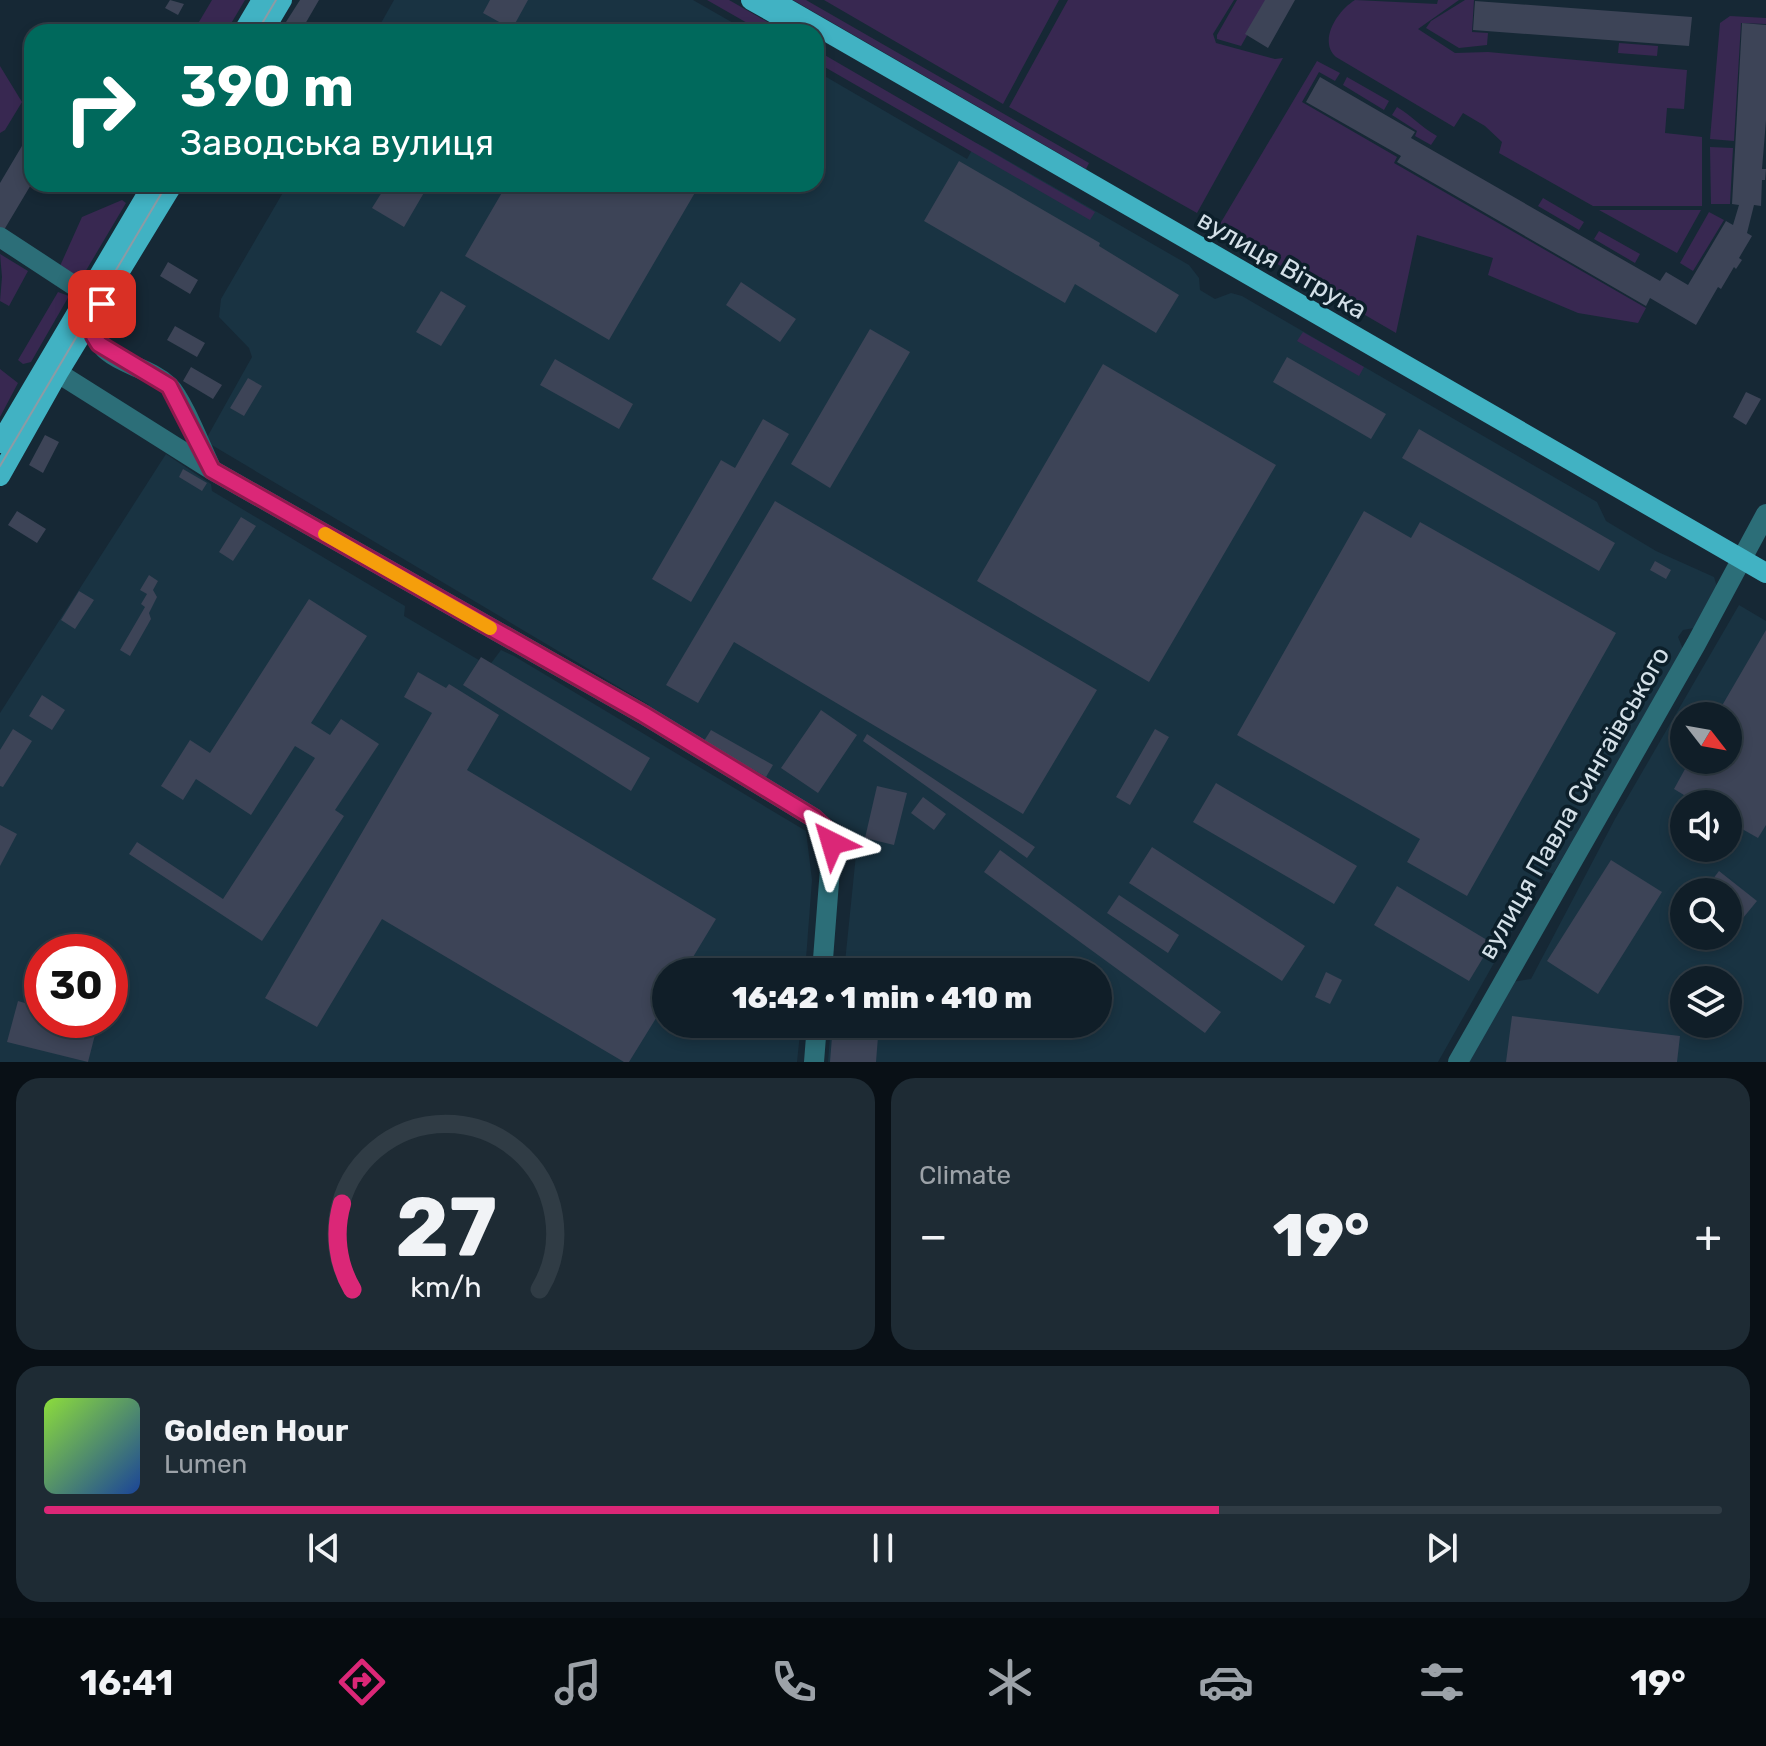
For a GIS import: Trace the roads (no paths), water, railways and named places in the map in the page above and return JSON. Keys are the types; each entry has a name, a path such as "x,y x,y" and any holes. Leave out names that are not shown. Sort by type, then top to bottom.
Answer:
{"main road":[{"path":"248,24 262,0"},
{"path":"268,24 282,0"},
{"path":"751,0 793,24"},
{"name":"вулиця Вітрука","path":"772,0 813,24"},
{"name":"вулиця Вітрука","path":"824,30 1739,565 1766,587"},
{"name":"вулиця Вітрука","path":"824,42 1739,565 1766,573"},
{"path":"0,476 93,307 149,192"},
{"path":"0,443 168,192"}],"street":[{"path":"0,237 93,307 94,336 106,351 169,386 212,470"},
{"path":"58,373 212,470 643,714 814,818 827,830 832,843 823,958"},
{"name":"вулиця Павла Сингаївського","path":"1458,1062 1766,514"},
{"path":"814,1062 816,1038"}],"tram line":[{"path":"262,24 276,0"},
{"path":"0,466 162,192"}]}
